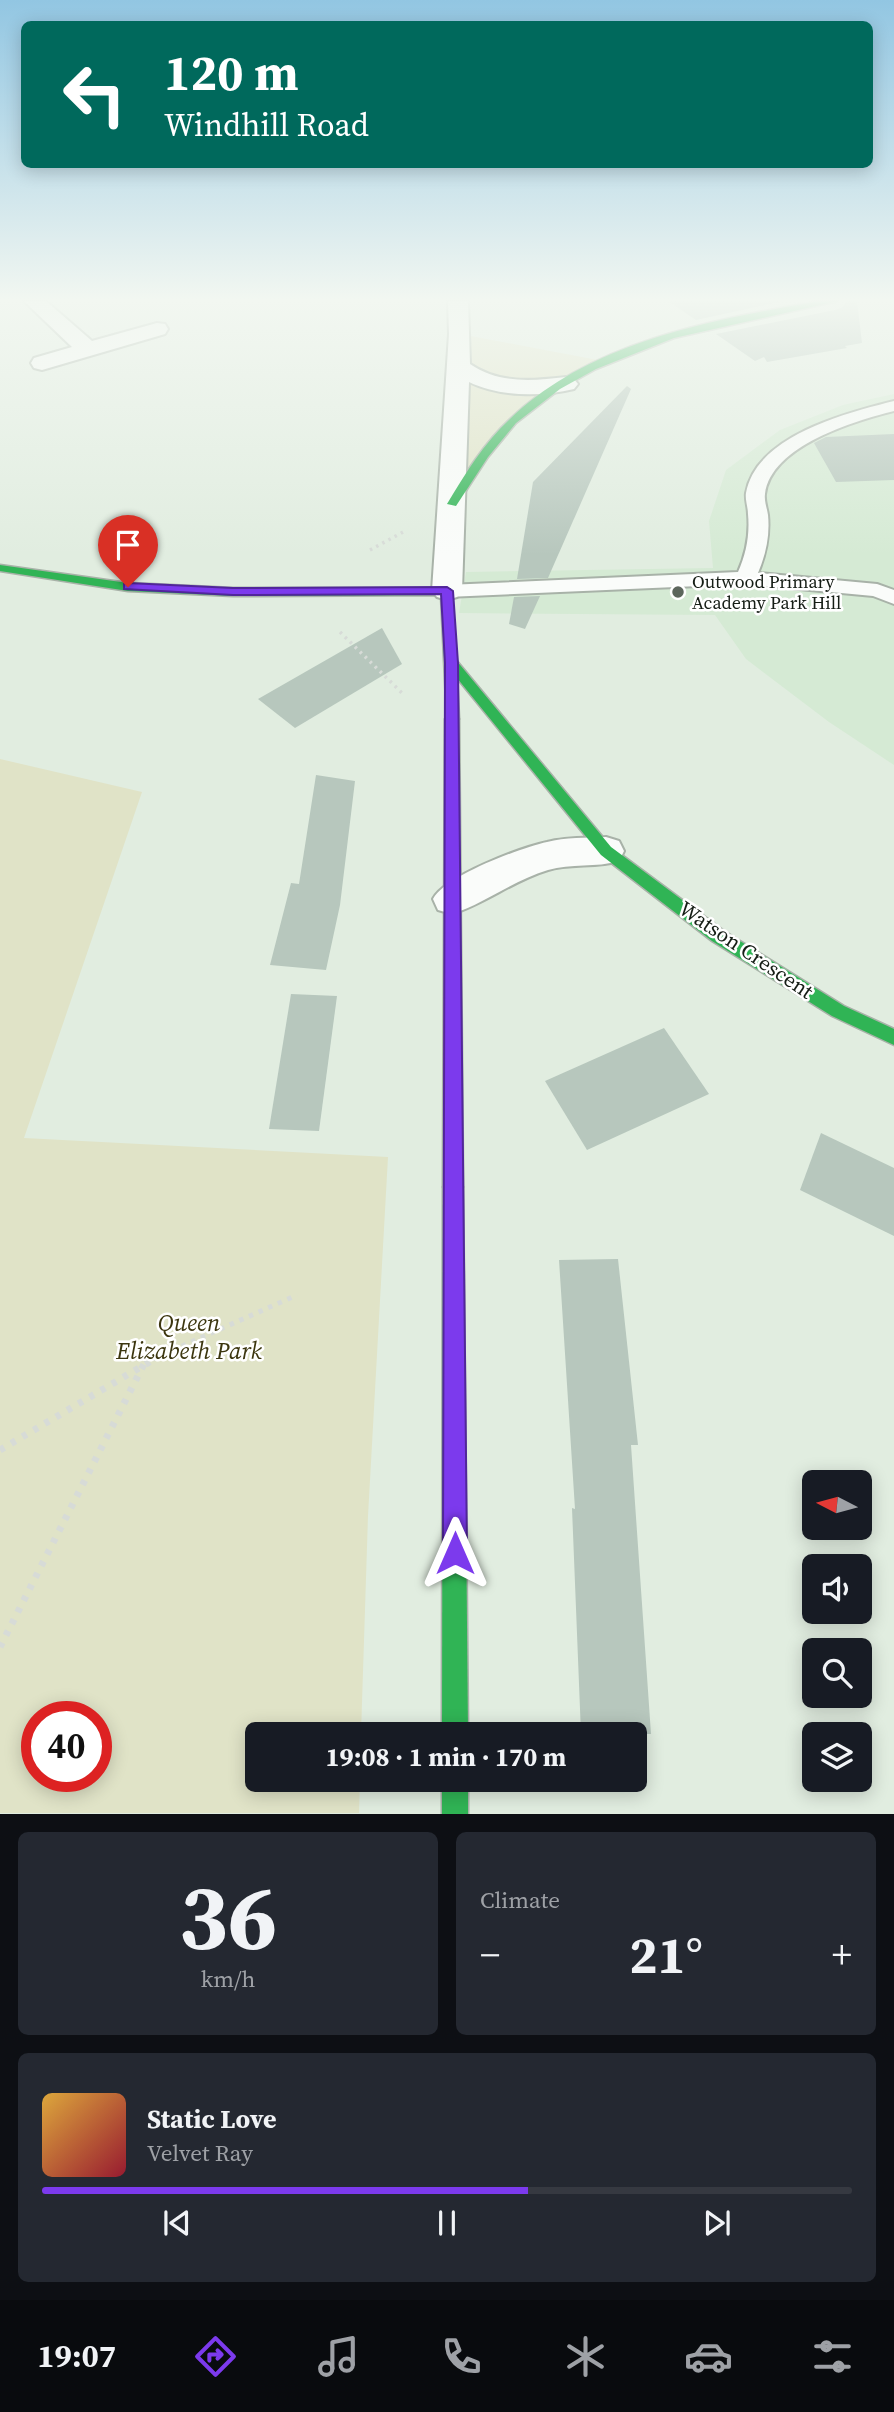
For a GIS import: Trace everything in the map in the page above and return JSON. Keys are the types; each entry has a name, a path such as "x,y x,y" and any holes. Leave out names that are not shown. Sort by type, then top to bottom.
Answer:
{"street":[{"path":"455,1722 452,663 447,591 457,386"},
{"path":"505,386 540,388 555,386"},
{"path":"452,504 493,441 532,405 563,386"},
{"path":"0,568 141,587 233,592 447,591"},
{"name":"Watson Crescent","path":"452,663 607,851 718,936 838,1011 894,1037"},
{"path":"452,899 509,869 549,855 607,851"},
{"path":"455,1792 455,1814"}],"lane":[{"path":"745,578 757,556 759,517 755,493 763,474 789,446 866,413 894,406"},
{"path":"447,591 745,578 877,590 894,598"}],"path":[{"path":"0,1450 144,1363 297,1294"},
{"path":"0,1647 144,1363"}],"shaded area":[{"name":"Outwood Primary Academy Park Hill","path":"894,394 894,765 829,722 746,659 715,615 459,613 466,572 713,568 709,521 726,470 780,430 843,405"}],"green space":[{"path":"458,386 566,386 532,405 452,504"},
{"name":"Queen Elizabeth Park","path":"0,759 142,792 24,1138 388,1157 368,1516 361,1722 245,1722 245,1792 360,1792 359,1813 0,1813"}],"building":[{"path":"627,386 631,389 548,578 517,579 533,482"},
{"path":"894,434 894,480 836,482 814,443 826,437"},
{"path":"540,596 525,629 509,624 514,597"},
{"path":"382,628 402,664 295,728 258,699"},
{"path":"316,775 355,781 340,905 326,970 270,965 291,883 299,884"},
{"path":"291,994 337,996 319,1131 269,1129"},
{"path":"664,1028 709,1094 587,1150 545,1081"},
{"path":"821,1133 894,1168 894,1236 800,1190"},
{"path":"618,1259 638,1445 631,1445 651,1734 647,1734 647,1722 581,1722 572,1508 575,1509 559,1260"}],"traffic: fast":[{"path":"452,504 484,454 503,432 524,411 559,386"},
{"path":"0,568 128,587 233,592 447,591 452,719"},
{"path":"452,663 606,851 718,936 838,1011 894,1037"},
{"path":"453,1187 455,1722"},
{"path":"455,1792 455,1814"}],"traffic: slow":[{"path":"452,719 453,1187"}],"place":[{"name":"Outwood Primary Academy Park Hill","path":"678,592"}],"route":[{"path":"128,587 233,592 447,591 452,663 455,1553"}]}
